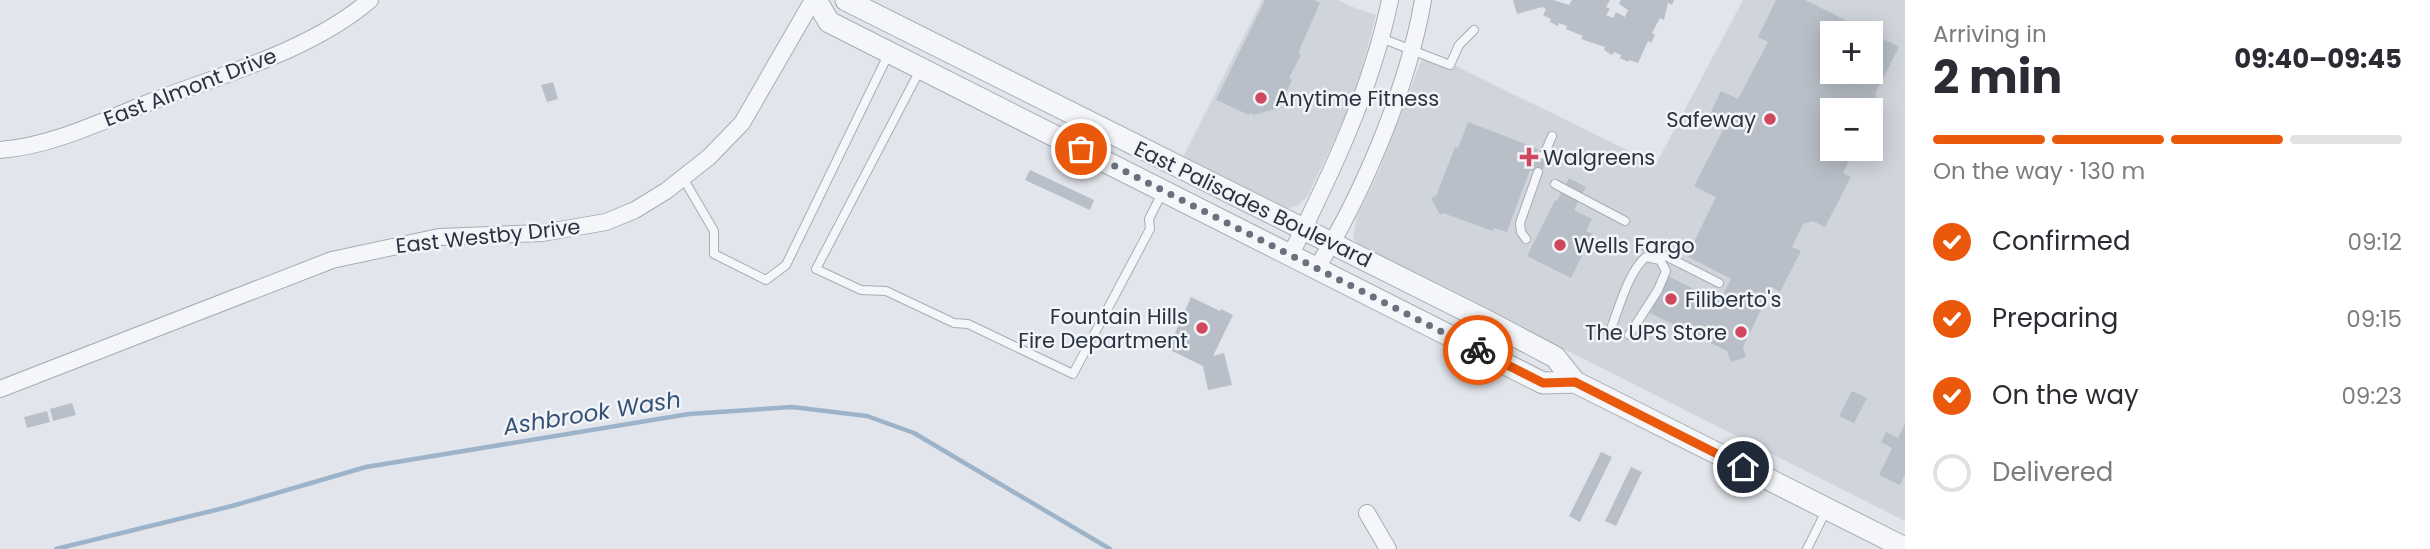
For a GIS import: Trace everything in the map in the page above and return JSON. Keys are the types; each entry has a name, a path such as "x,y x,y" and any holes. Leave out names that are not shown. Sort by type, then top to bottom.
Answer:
{"street":[{"name":"East Almont Drive","path":"0,150 63,136 293,47 336,26 370,0"},
{"name":"East Palisades Boulevard","path":"814,0 830,22 1543,383 1575,382"},
{"name":"East Westby Drive","path":"0,389 332,260 439,237 542,233 606,222 635,210 683,178 724,144 742,123 814,0"},
{"name":"East Palisades Boulevard","path":"846,0 1555,357 1575,382 1905,548"},
{"path":"1290,256 1355,117 1381,38 1390,0"},
{"path":"1316,269 1333,243 1373,158 1412,48 1423,0"},
{"path":"1367,513 1388,549"}],"lane":[{"path":"1381,38 1450,65 1460,45 1474,30"},
{"path":"683,178 714,231 714,254 766,279 786,265 889,52"},
{"path":"921,68 816,268 861,290 887,291 954,323 968,324 1073,374 1150,229 1149,219 1163,190"},
{"path":"1544,155 1552,136"},
{"path":"1526,239 1521,232 1520,223 1538,172"},
{"path":"1555,184 1625,221"},
{"path":"1642,244 1719,283"},
{"path":"1612,326 1642,260 1646,257 1660,260 1666,271 1658,290 1629,335"},
{"path":"1807,549 1827,509"}],"shaded area":[{"path":"1262,0 1338,0 1376,15 1356,91 1335,139 1307,197 1298,205 1284,209 1183,157"},
{"path":"1743,0 1905,0 1905,521 1361,247 1353,238 1357,216 1378,174 1425,51 1656,164"}],"building":[{"path":"1265,0 1314,0 1320,3 1298,53 1301,55 1289,78 1292,80 1279,107 1249,115 1216,100"},
{"path":"1513,0 1553,0 1569,5 1572,0 1610,0 1606,7 1610,9 1606,15 1613,18 1616,12 1625,17 1628,10 1619,4 1621,0 1674,0 1672,5 1668,3 1664,20 1660,18 1652,33 1655,35 1651,43 1648,41 1638,63 1628,62 1614,52 1612,55 1604,50 1605,47 1581,39 1583,36 1566,29 1567,26 1550,22 1551,19 1543,15 1546,9 1542,7 1517,14"},
{"name":"Safeway","path":"1776,0 1805,0 1847,21 1820,21 1820,84 1880,84 1875,94 1876,98 1820,98 1820,161 1849,161 1843,173 1851,177 1825,227 1813,221 1803,224 1792,247 1801,251 1780,292 1772,287 1743,347 1746,357 1731,362 1727,351 1650,313 1668,276 1719,302 1731,279 1687,256 1716,197 1694,186 1724,128 1707,120 1721,91 1738,99 1768,42 1758,37"},
{"name":"Safeway","path":"1883,39 1899,47 1883,78"},
{"path":"553,82 558,99 547,102 541,85"},
{"name":"Walgreens","path":"1468,122 1538,149 1537,152 1548,156 1541,174 1530,170 1507,232 1494,228 1493,231 1443,213 1440,215 1431,198 1436,196"},
{"path":"1030,170 1094,200 1090,210 1025,180"},
{"name":"Wells Fargo","path":"1569,178 1586,187 1574,210 1592,219 1586,231 1593,234 1571,278 1527,256"},
{"name":"Fountain Hills Fire Department","path":"1191,297 1233,315 1213,356 1224,353 1232,385 1208,390 1203,366 1168,349"},
{"path":"1852,391 1867,398 1854,423 1839,416"},
{"path":"72,403 76,415 53,421 50,409"},
{"path":"47,411 50,422 27,428 24,417"},
{"path":"1905,423 1905,474 1900,485 1879,475 1892,448 1881,442 1886,432 1898,438"},
{"path":"1601,452 1612,457 1580,522 1569,516"},
{"path":"1631,467 1642,472 1616,526 1605,521"}],"waterway":[{"name":"Ashbrook Wash","path":"56,549 232,506 366,467 689,414 792,407 867,416 914,433 1110,549"}],"way so far":[{"path":"1081,149 1478,350"}],"place":[{"name":"Anytime Fitness","path":"1261,98"},
{"name":"Safeway","path":"1770,119"},
{"name":"Walgreens","path":"1529,157"},
{"name":"Wells Fargo","path":"1560,245"},
{"name":"Filiberto's","path":"1671,299"},
{"name":"Fountain Hills Fire Department","path":"1202,328"},
{"name":"The UPS Store","path":"1741,332"}],"route":[{"path":"1478,350 1543,383 1575,382 1743,467"}]}
